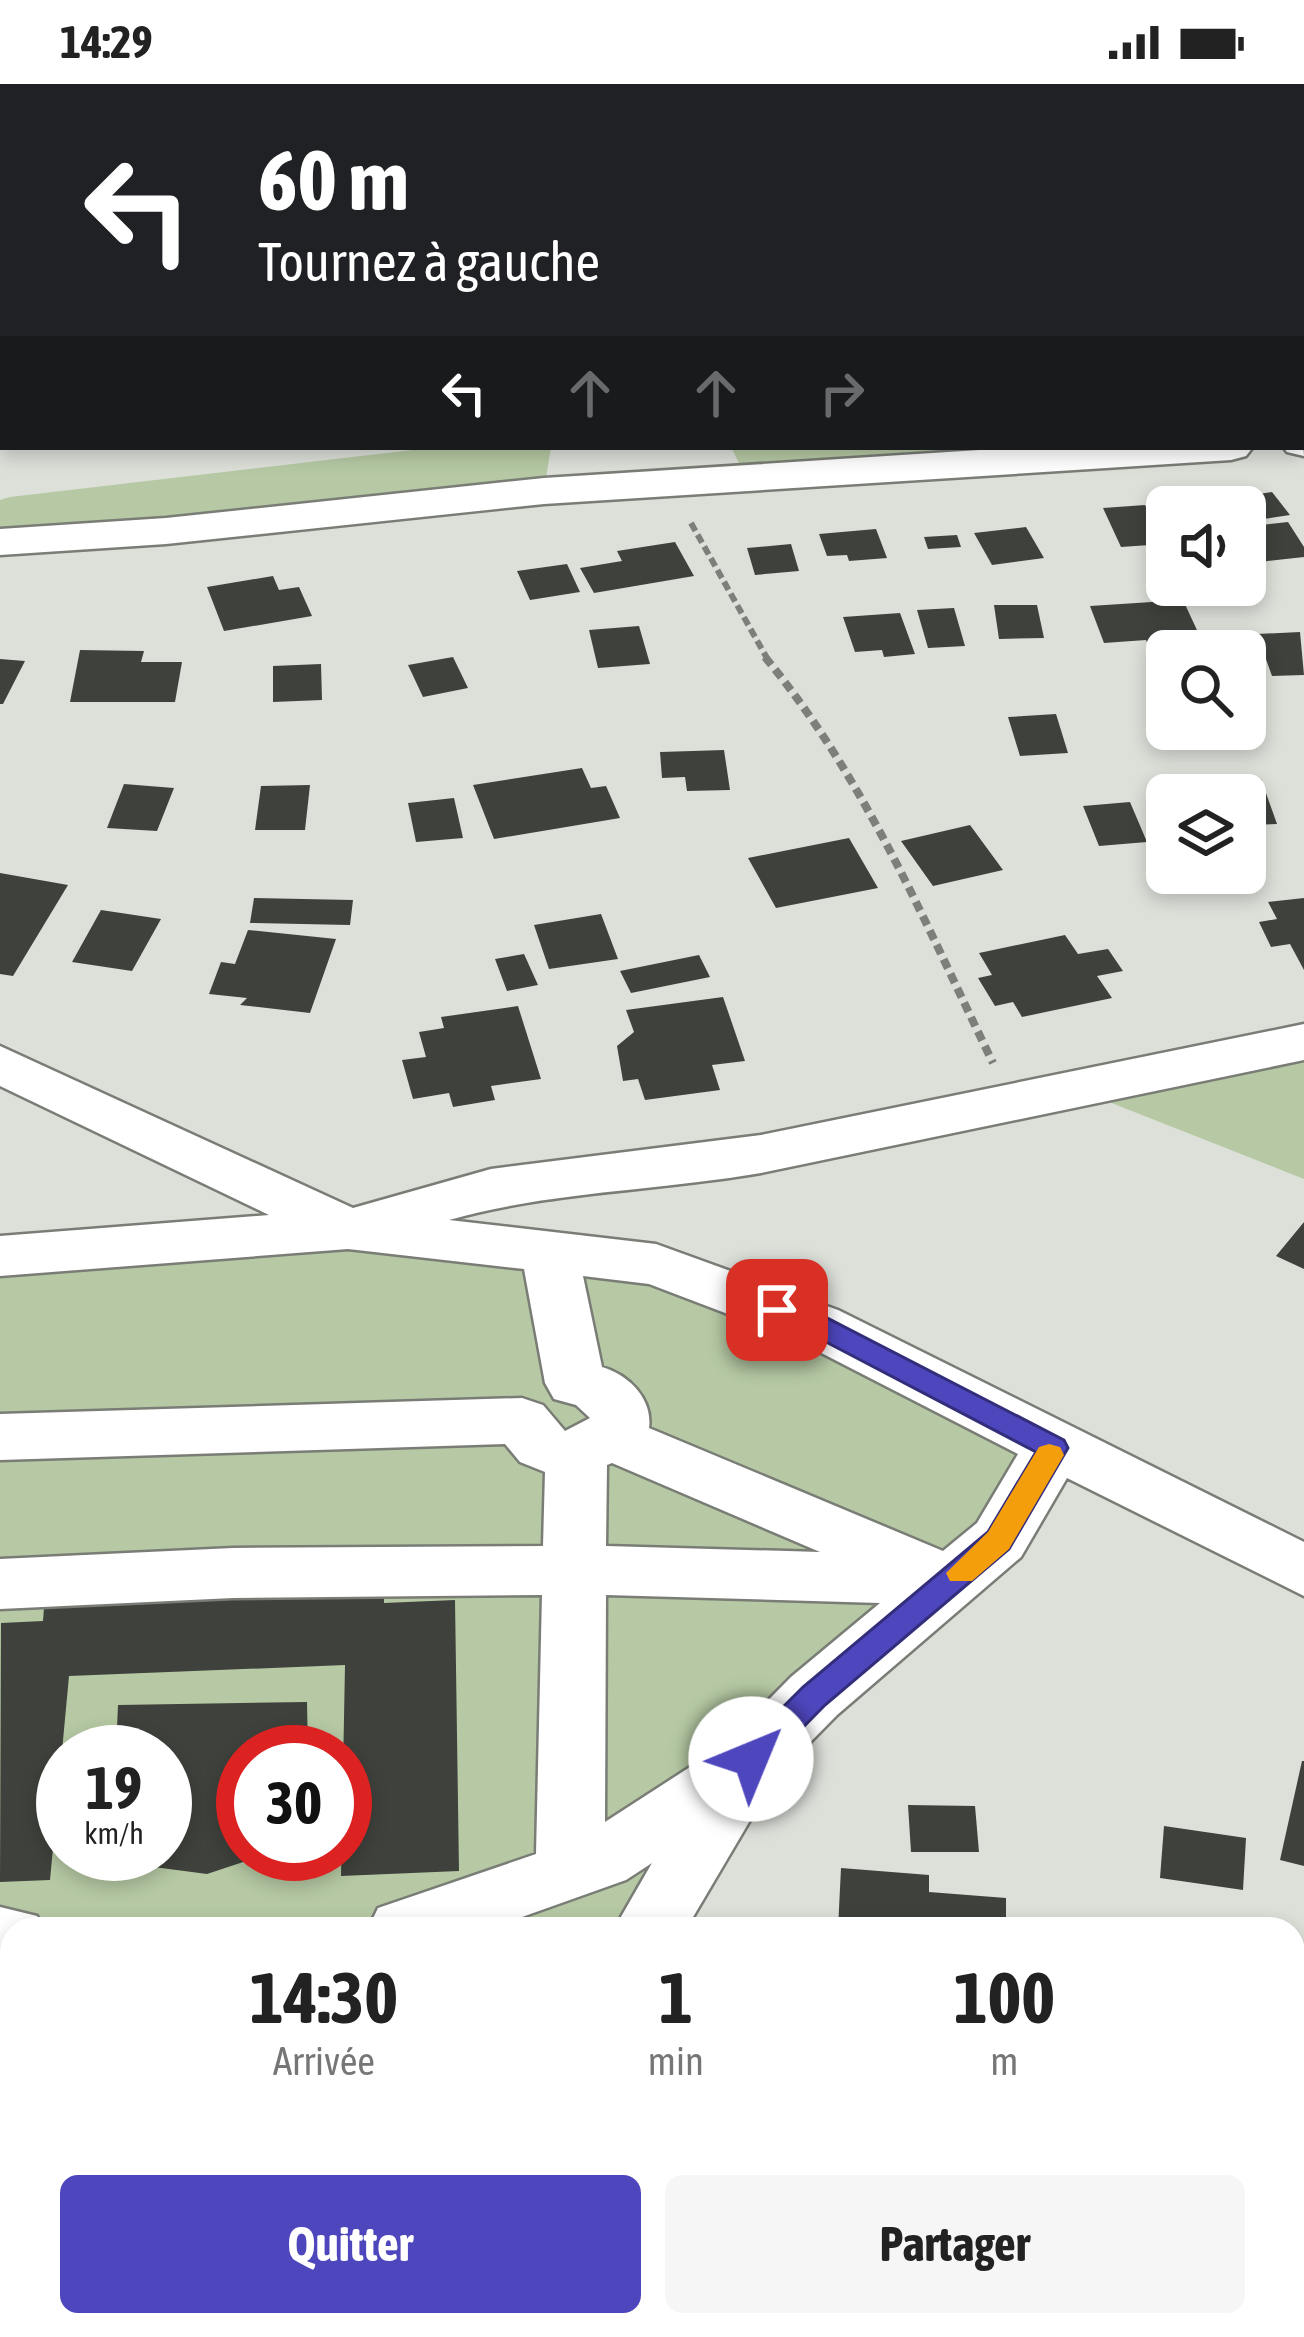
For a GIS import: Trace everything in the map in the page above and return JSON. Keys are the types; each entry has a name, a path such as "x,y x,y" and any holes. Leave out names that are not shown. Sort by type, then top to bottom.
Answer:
{"street":[{"path":"0,542 166,531 544,491 1185,450"},
{"path":"0,1256 348,1229 491,1189 595,1172 690,1166 1304,1042"},
{"path":"0,1064 348,1229 656,1264 817,1325 1304,1571"},
{"path":"0,1438 521,1420 532,1442 561,1456 618,1432 621,1411 592,1386 574,1383 550,1254"},
{"path":"570,1871 573,1570 593,1445"},
{"path":"593,1445 951,1581"},
{"path":"438,1917 602,1860 751,1759 814,1696 999,1540 1053,1448"},
{"path":"0,1584 233,1573 573,1570 951,1581"},
{"path":"657,1917 751,1759"}],"path":[{"path":"678,482 695,536 763,654 814,716 868,806 1012,1102"}],"green space":[{"path":"412,450 551,450 544,491 0,542 0,500"},
{"path":"732,450 1182,450 746,477"},
{"path":"1304,1042 1304,1179 1076,1089"},
{"path":"348,1229 661,1258 1057,1428 999,1540 814,1696 657,1917 0,1917 0,1256"}],"building":[{"path":"1272,492 1290,515 1266,519 1266,493"},
{"path":"1145,505 1146,545 1121,547 1103,508"},
{"path":"1288,522 1304,547 1304,557 1266,561 1266,525"},
{"path":"1026,527 1044,558 992,565 974,533"},
{"path":"876,529 887,558 849,561 847,555 827,556 819,534"},
{"path":"957,535 961,547 928,549 924,537"},
{"path":"675,542 694,576 594,593 580,568 622,561 617,551"},
{"path":"791,544 799,571 755,575 747,548"},
{"path":"567,564 580,592 530,600 517,571"},
{"path":"273,576 279,590 299,587 312,616 224,631 207,587"},
{"path":"1146,602 1186,606 1197,630 1146,630 1146,640 1104,643 1090,606"},
{"path":"994,605 1037,605 1044,638 999,639"},
{"path":"954,608 965,646 928,648 917,610"},
{"path":"900,613 915,654 884,657 882,650 855,652 843,617"},
{"path":"639,626 650,664 598,668 589,630"},
{"path":"1300,632 1304,675 1272,676 1266,634"},
{"path":"80,650 144,651 141,662 182,662 175,702 70,702"},
{"path":"453,657 468,688 423,697 408,665"},
{"path":"0,659 25,661 3,704 0,704"},
{"path":"321,664 322,700 273,702 273,666"},
{"path":"1056,714 1068,753 1020,756 1008,717"},
{"path":"724,750 730,790 687,791 685,777 662,778 660,752"},
{"path":"582,768 591,788 606,786 620,818 494,839 473,785"},
{"path":"124,784 174,788 157,831 107,828"},
{"path":"310,785 305,830 255,830 261,786"},
{"path":"1266,793 1277,824 1266,824"},
{"path":"454,798 463,838 416,842 408,803"},
{"path":"1130,802 1146,842 1099,846 1083,806"},
{"path":"970,825 1003,870 933,886 901,841"},
{"path":"849,838 878,888 776,908 748,858"},
{"path":"0,873 68,885 13,976 0,974"},
{"path":"254,898 353,900 350,925 250,923"},
{"path":"1304,898 1304,970 1290,944 1271,947 1259,922 1277,919 1268,902"},
{"path":"101,910 161,919 132,971 72,962"},
{"path":"601,914 618,959 549,969 534,925"},
{"path":"248,930 336,939 310,1013 240,1005 247,998 209,994 221,962 235,964"},
{"path":"1065,935 1078,954 1108,949 1123,971 1097,976 1112,998 1022,1017 1013,1002 995,1006 978,978 992,975 979,953"},
{"path":"524,954 538,985 507,991 495,959"},
{"path":"699,955 710,977 631,993 620,971"},
{"path":"723,997 745,1061 712,1065 720,1090 645,1100 638,1079 623,1081 617,1046 634,1032 626,1010"},
{"path":"518,1006 541,1079 491,1086 495,1100 453,1107 449,1093 413,1099 402,1060 426,1057 419,1032 444,1028 441,1017"},
{"path":"1304,1222 1304,1269 1276,1256"},
{"path":"384,1582 384,1603 455,1600 459,1871 372,1875 372,1725 344,1725 345,1665 69,1676 64,1725 36,1725 36,1881 0,1882 1,1623 43,1621 45,1594"},
{"path":"307,1702 307,1725 216,1725 216,1871 192,1872 192,1725 117,1725 118,1705"},
{"path":"1304,1761 1304,1866 1280,1860"},
{"path":"908,1805 975,1806 979,1852 911,1852"},
{"path":"1164,1826 1246,1838 1243,1890 1160,1878"},
{"path":"841,1868 929,1875 929,1892 1006,1898 1006,1917 839,1917"}],"slow traffic":[{"path":"961,1573 999,1540 1049,1455"}],"route":[{"path":"751,1759 814,1696 999,1540 1053,1448 817,1325 777,1310"}]}
